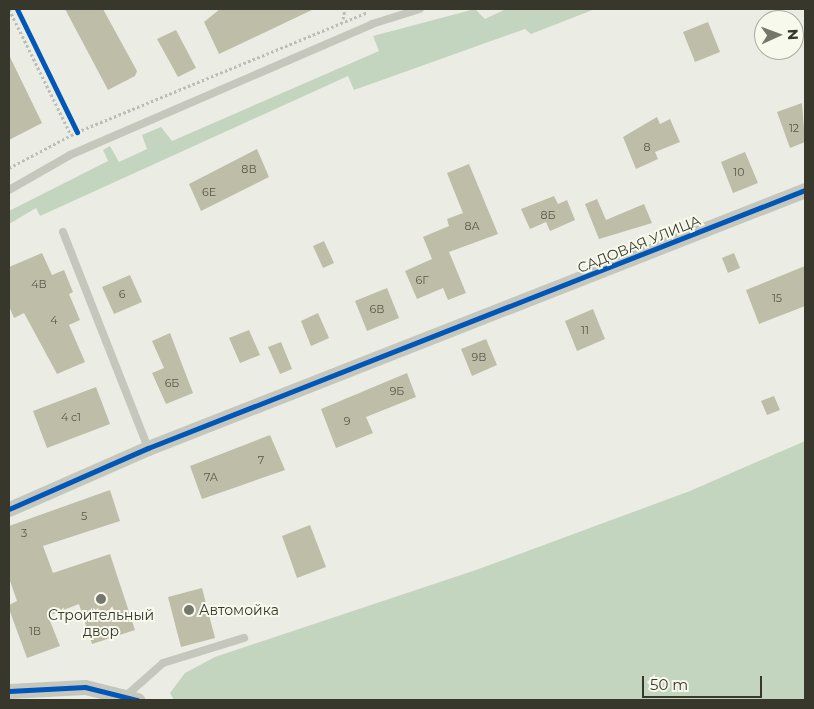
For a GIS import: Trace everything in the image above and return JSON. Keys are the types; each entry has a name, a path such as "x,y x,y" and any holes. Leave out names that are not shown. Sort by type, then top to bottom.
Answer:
{"street":[{"name":"САДОВАЯ УЛИЦА","path":"9,509 148,448 805,190"},
{"path":"9,691 85,687 132,698"}],"lane":[{"path":"9,190 70,155 372,24 420,9"},
{"path":"63,232 148,448"},
{"path":"132,698 163,663 244,638"}],"path":[{"path":"9,9 71,135"},
{"path":"17,9 77,132"},
{"path":"343,19 345,9"},
{"path":"9,168 77,132 174,95 343,19 371,11"}],"green space":[{"path":"475,9 485,19 506,9 595,9 531,34 525,29 354,90 348,76 40,216 36,208 9,224 9,211 108,161 103,150 110,146 119,162 147,149 142,135 161,127 172,141 379,51 373,36"},
{"path":"805,441 805,700 174,700 170,693 185,673 215,657 476,570 690,491"}],"building":[{"path":"65,9 103,9 137,71 135,76 108,90"},
{"path":"220,9 314,9 219,54 204,22"},
{"path":"708,22 720,52 695,62 683,32"},
{"path":"176,30 196,68 178,77 157,39"},
{"path":"9,55 42,123 9,140"},
{"path":"802,103 805,142 790,148 777,112"},
{"path":"657,117 660,124 670,119 680,142 655,152 658,159 636,169 623,137"},
{"path":"257,149 269,177 201,211 189,184"},
{"path":"745,152 758,183 733,193 721,162"},
{"path":"469,164 498,234 449,252 466,293 448,300 443,288 417,299 405,271 432,259 423,237 449,226 447,219 463,213 447,173"},
{"path":"554,196 558,204 567,200 575,220 550,231 546,222 530,229 521,209"},
{"path":"597,199 606,220 644,204 652,223 599,239 585,204"},
{"path":"324,241 334,263 323,268 313,246"},
{"path":"42,253 52,275 64,270 73,292 69,294 80,320 69,325 85,362 57,374 24,313 14,318 9,306 9,267"},
{"path":"734,253 740,268 728,273 722,258"},
{"path":"805,266 805,306 759,324 746,290"},
{"path":"130,275 142,302 114,314 102,287"},
{"path":"387,288 399,318 367,331 355,301"},
{"path":"593,309 605,339 577,351 565,321"},
{"path":"318,313 329,338 311,346 301,321"},
{"path":"249,330 260,355 240,363 229,338"},
{"path":"170,333 193,393 166,404 152,373 164,368 152,341"},
{"path":"486,339 497,365 472,376 461,349"},
{"path":"281,342 292,369 280,374 268,347"},
{"path":"407,373 416,397 366,417 373,433 336,448 321,409"},
{"path":"96,387 110,424 47,448 33,411"},
{"path":"774,396 780,410 767,415 761,401"},
{"path":"270,435 285,470 202,499 190,466"},
{"path":"110,490 120,521 43,546 53,573 110,554 135,630 92,644 79,604 48,616 60,646 27,658 9,609 9,605 17,601 9,578 9,526"},
{"path":"310,525 326,567 297,578 282,536"},
{"name":"Автомойка","path":"202,588 215,638 181,647 168,597"}],"cycle path":[{"path":"17,9 77,132"},
{"path":"9,509 148,448 805,190"},
{"path":"9,691 85,687 137,700"}],"place":[{"name":"Строительный двор","path":"101,599"},
{"name":"Автомойка","path":"189,610"}]}
